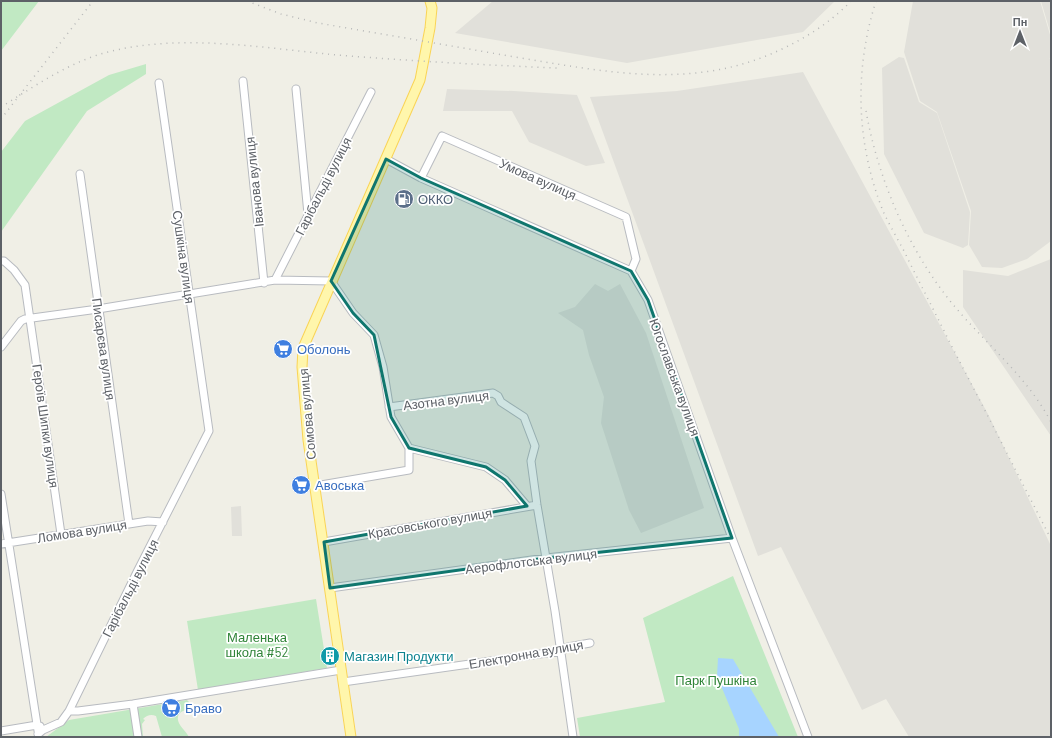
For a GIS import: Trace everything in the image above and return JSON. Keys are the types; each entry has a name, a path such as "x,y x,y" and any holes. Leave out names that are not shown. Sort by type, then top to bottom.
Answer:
{"main road":[{"name":"Сомова вулиця","path":"351,737 324,542 308,440 302,360 303,348 420,80 430,28 432,8 430,1"}],"street":[{"name":"Іванова вулиця","path":"243,81 264,283"},
{"name":"Сушкіна вулиця","path":"159,83 209,431"},
{"path":"296,89 308,214"},
{"name":"Гарібальді вулиця","path":"275,280 371,92"},
{"name":"Умова вулиця","path":"421,178 442,136 626,217 636,260 631,271"},
{"path":"386,159 421,178 631,271"},
{"name":"Писарєва вулиця","path":"80,174 129,524"},
{"name":"Героїв Шипки вулиця","path":"1,261 4,261 14,270 25,285 31,318 61,534"},
{"name":"Югославська вулиця","path":"631,271 648,300 732,538 808,737"},
{"path":"1,347 21,321 31,318 189,295 275,280 331,281"},
{"name":"Азотна вулиця","path":"315,486 409,470 409,448 391,416 383,367 374,335 353,314 331,281"},
{"name":"Азотна вулиця","path":"389,408 496,394 501,402 526,420 534,446 531,459 536,505 561,651 573,737"},
{"name":"Гарібальді вулиця","path":"39,735 46,729 61,722 70,711 209,431"},
{"path":"409,448 486,467 505,480 527,506"},
{"path":"1,494 5,543 36,725 39,735"},
{"name":"Красовського вулиця","path":"324,542 536,505"},
{"name":"Ломова вулиця","path":"5,543 148,521 163,522"},
{"name":"Аерофлотська вулиця","path":"330,588 546,558 732,538"},
{"name":"Електронна вулиця","path":"343,682 561,651 568,646 590,644"},
{"path":"70,711 133,704 341,670"},
{"path":"133,704 138,737"},
{"path":"1,731 36,725 46,729"}],"highlighted area":[{"path":"386,159 421,178 631,271 648,300 732,538 546,558 330,588 324,542 527,506 505,480 486,467 409,448 391,417 374,335 353,313 331,281"}],"shaded area":[{"path":"493,1 835,1 803,32 627,63 455,33"},
{"path":"913,1 1040,1 1051,38 1051,58 1049,59 1051,59 1051,241 1027,259 1002,268 982,267 969,245 971,211 937,112 920,101 904,52"},
{"path":"1041,1 1051,1 1051,35"},
{"path":"899,57 904,58 919,102 937,113 970,212 968,245 963,248 924,233 884,154 882,68"},
{"path":"803,72 989,416 1051,546 1051,737 909,737 886,699 862,710 781,547 758,556 590,97 677,91"},
{"path":"447,89 577,95 605,163 586,166 529,142 512,111 443,111"},
{"path":"1051,259 1051,436 963,307 963,270 1008,276"},
{"path":"595,284 608,291 620,284 646,333 704,508 641,533 629,510 601,423 604,397 589,355 583,330 558,313 575,307"},
{"path":"241,506 242,536 232,536 231,507"}],"green space":[{"path":"1,1 39,1 1,51"},
{"path":"146,64 146,74 87,111 1,232 1,152 25,121 109,75"},
{"name":"Парк Пушкіна","path":"733,576 798,737 580,737 577,718 665,702 643,618"},
{"name":"Маленька школа #52","path":"316,599 327,668 198,690 187,621"},
{"path":"187,700 190,707 179,714 178,720 189,737 162,737 156,716 151,715 143,719 145,720 142,724 143,737 46,737 69,720"}],"water":[{"path":"718,658 733,659 779,737 739,737 739,729 717,676"}],"railway":[{"path":"1,119 93,1"},
{"path":"247,1 281,14 318,23 581,68 652,74 686,74 721,69 756,60 806,36 830,20 851,1"},
{"path":"876,1 864,53 861,80 863,133 867,159 874,185 883,211 1051,539"},
{"path":"1,107 53,75 94,56 136,46 165,43 222,44 337,55 448,63 558,68"},
{"path":"866,111 879,166 900,219 913,245 944,293 1032,392 1051,422"}],"place":[{"name":"ОККО","path":"404,199"},
{"name":"Оболонь","path":"283,349"},
{"name":"Авоська","path":"301,485"},
{"name":"Магазин Продукти","path":"330,656"},
{"name":"Браво","path":"171,708"}]}
